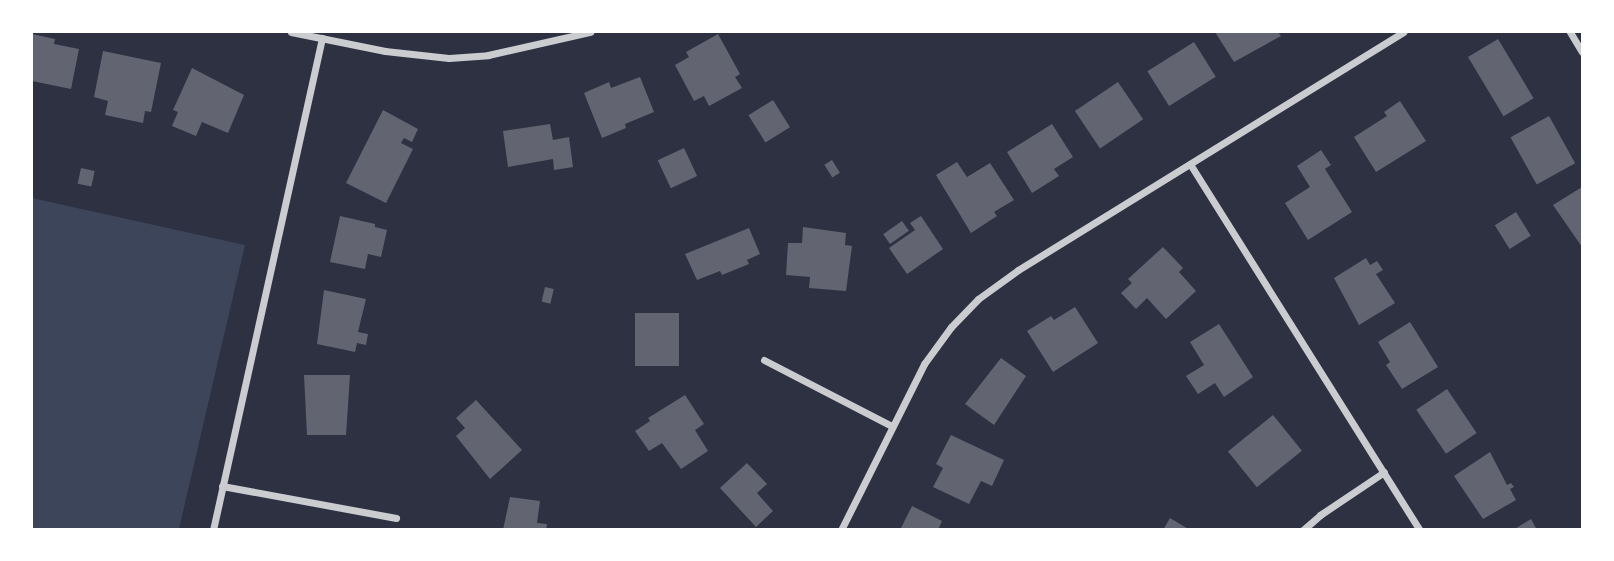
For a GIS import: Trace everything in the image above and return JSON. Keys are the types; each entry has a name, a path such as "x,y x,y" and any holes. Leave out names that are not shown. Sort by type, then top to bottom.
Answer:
{"street":[{"path":"291,32 385,51 449,58 488,55 590,32"},
{"path":"841,530 924,364 951,327 978,299 1018,270 1403,32"},
{"path":"1570,32 1583,52"},
{"path":"213,530 322,38"},
{"path":"1189,164 1420,530"},
{"path":"764,360 892,426"},
{"path":"1303,530 1320,515 1384,472"},
{"path":"222,486 396,518"}],"shaded area":[{"path":"32,198 245,245 179,529 32,529"}],"building":[{"path":"1215,32 1278,32 1281,36 1234,62"},
{"path":"32,34 55,39 54,44 79,49 71,89 32,81"},
{"path":"718,34 740,74 735,77 742,88 709,106 704,96 694,101 675,65 689,57 686,52"},
{"path":"1498,39 1534,98 1504,116 1468,57"},
{"path":"1194,42 1216,77 1169,106 1147,71"},
{"path":"103,51 161,63 151,112 145,111 143,123 105,115 108,101 94,97"},
{"path":"192,68 244,95 228,133 202,122 196,136 172,126 178,112 173,110"},
{"path":"640,77 654,112 625,124 626,128 602,138 584,93 609,82 611,88"},
{"path":"1118,82 1143,119 1100,148 1075,111"},
{"path":"773,100 790,127 765,143 748,115"},
{"path":"1400,101 1426,141 1376,172 1354,137 1387,116 1384,112"},
{"path":"383,110 418,129 412,142 404,138 401,143 413,149 386,203 346,183"},
{"path":"1549,116 1575,163 1537,185 1511,137"},
{"path":"550,124 553,140 569,137 573,167 554,170 553,159 508,167 503,131"},
{"path":"1052,124 1073,157 1054,169 1059,176 1032,193 1007,152"},
{"path":"684,148 697,176 671,188 658,160"},
{"path":"1321,150 1331,165 1325,169 1352,212 1308,240 1285,203 1310,187 1297,166"},
{"path":"832,160 840,173 832,177 824,165"},
{"path":"957,162 967,177 990,163 1014,200 994,212 997,216 971,233 936,175"},
{"path":"81,168 95,171 91,187 78,184"},
{"path":"1582,187 1582,247 1553,205"},
{"path":"1516,212 1531,236 1510,249 1495,225"},
{"path":"340,216 375,224 375,227 387,230 381,257 368,254 365,269 330,262"},
{"path":"921,216 943,249 907,274 889,248 915,230 910,223"},
{"path":"902,221 909,231 890,244 883,234"},
{"path":"803,227 846,233 845,245 852,246 846,291 809,288 810,277 786,275 788,243 802,243"},
{"path":"749,228 760,254 747,260 749,264 722,275 720,271 697,280 685,254"},
{"path":"1163,247 1183,268 1179,272 1196,291 1166,319 1147,298 1136,309 1121,293 1132,283 1128,279"},
{"path":"1366,258 1370,265 1377,261 1383,270 1376,274 1395,303 1359,325 1334,278"},
{"path":"545,287 554,289 550,304 542,302"},
{"path":"324,290 366,299 358,332 368,334 366,345 357,343 355,352 317,344"},
{"path":"1075,307 1098,343 1053,372 1027,331 1051,316 1054,320"},
{"path":"635,313 679,313 679,366 635,366"},
{"path":"1410,322 1438,367 1402,389 1386,365 1390,362 1378,342"},
{"path":"1219,324 1253,377 1224,397 1215,383 1198,394 1186,376 1204,365 1190,342"},
{"path":"1001,358 1026,376 994,425 965,404"},
{"path":"304,375 350,375 346,435 307,435"},
{"path":"1447,389 1477,433 1446,454 1416,410"},
{"path":"685,395 704,424 695,430 708,451 681,469 662,443 649,451 635,431 650,421 648,418"},
{"path":"476,400 522,450 490,479 456,436 465,428 456,418"},
{"path":"1273,415 1302,451 1257,487 1228,452"},
{"path":"951,435 1004,460 992,486 981,481 969,504 933,487 943,468 936,464"},
{"path":"1490,452 1507,485 1511,483 1514,487 1510,489 1516,500 1483,519 1454,476"},
{"path":"747,463 767,484 757,493 773,511 756,527 720,488"},
{"path":"510,497 540,501 537,523 547,524 546,530 503,530"},
{"path":"912,506 942,521 938,530 900,530"},
{"path":"1170,518 1190,530 1163,530"},
{"path":"1531,519 1537,530 1513,530"}]}
